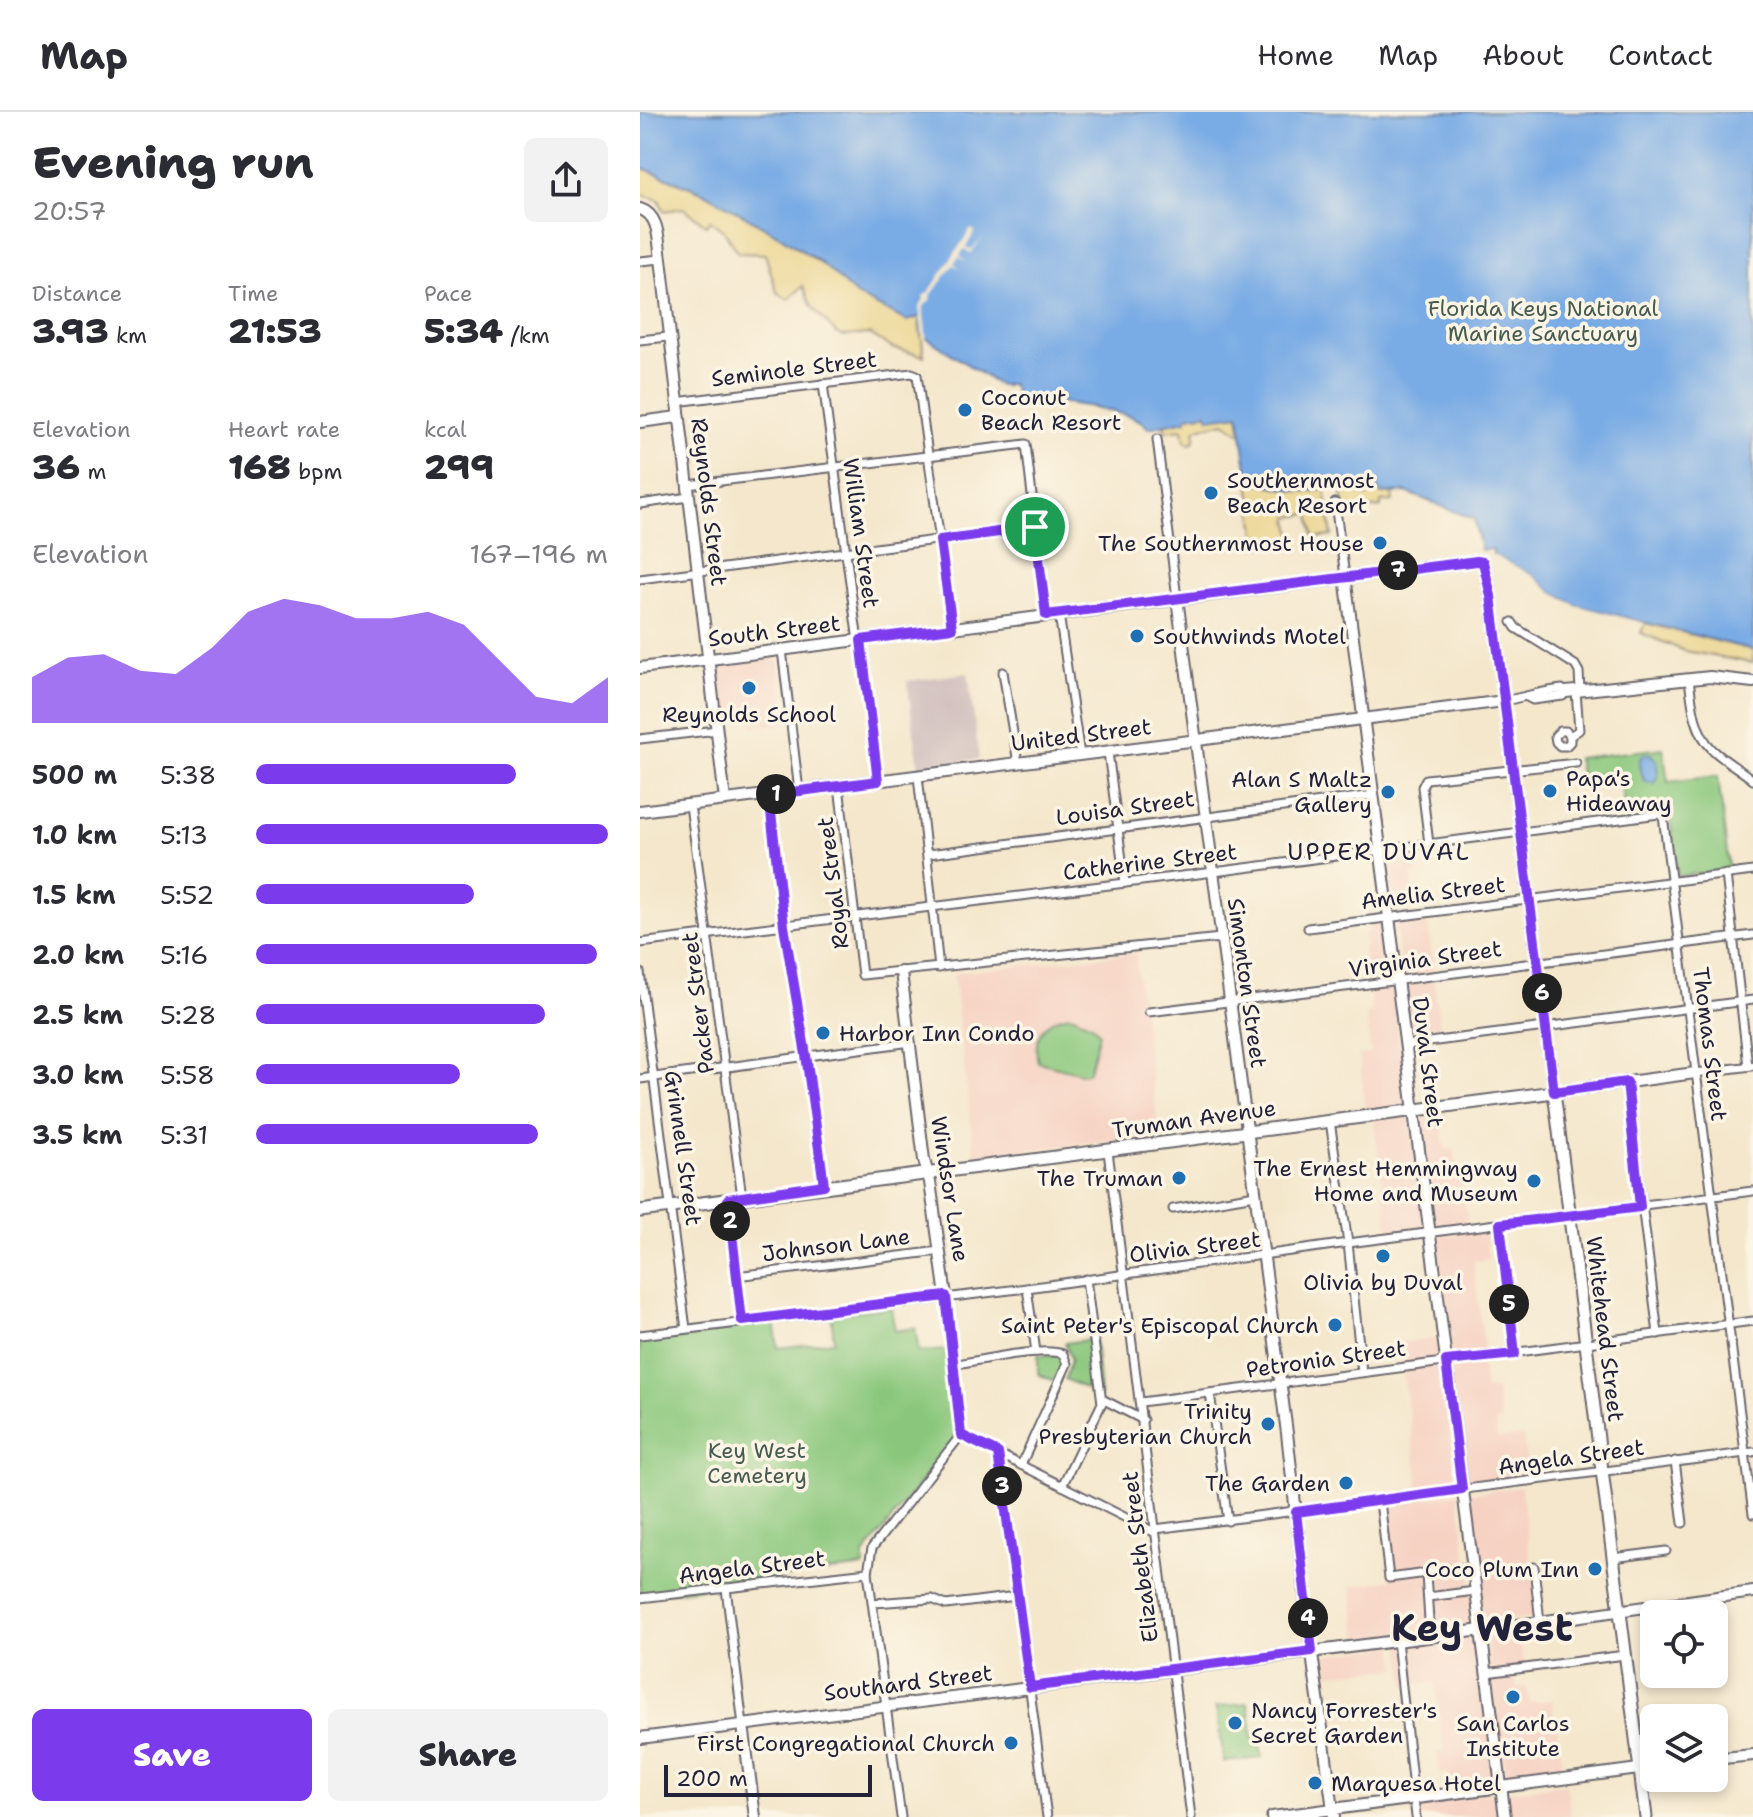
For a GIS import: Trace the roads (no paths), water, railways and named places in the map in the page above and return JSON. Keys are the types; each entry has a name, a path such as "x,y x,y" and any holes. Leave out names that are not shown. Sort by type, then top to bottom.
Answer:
{"main road":[{"name":"Truman Avenue","path":"640,1211 1554,1092"},
{"name":"Whitehead Street","path":"1554,1092 1640,1768"},
{"name":"Whitehead Street","path":"1643,1792 1646,1817"}],"street":[{"name":"Reynolds Street","path":"643,210 655,222 661,259 725,800"},
{"path":"640,261 661,259"},
{"path":"640,340 668,337"},
{"name":"Seminole Street","path":"676,402 912,373 917,375 929,456"},
{"name":"William Street","path":"823,384 844,552 857,634 861,640 878,781"},
{"path":"640,422 678,417"},
{"name":"Simonton Street","path":"1157,439 1334,1813"},
{"path":"688,485 1026,444 1046,615"},
{"path":"929,456 952,628"},
{"path":"640,504 689,497"},
{"name":"Duval Street","path":"1335,503 1505,1817"},
{"path":"640,579 1035,527"},
{"name":"South Street","path":"640,668 1345,576 1483,562"},
{"name":"Whitehead Street","path":"1483,562 1491,596 1554,1092"},
{"path":"1059,614 1080,755"},
{"path":"1512,622 1516,628 1575,665 1579,672 1574,691 1580,727 1570,736"},
{"name":"Royal Street","path":"782,650 799,791"},
{"path":"1003,672 1018,763"},
{"name":"United Street","path":"640,811 1504,701 1544,691 1574,691 1710,677 1753,682"},
{"path":"1689,679 1696,722 1706,742 1753,780"},
{"path":"640,739 717,730"},
{"path":"1108,752 1125,883"},
{"path":"1429,844 1426,779 1576,763"},
{"path":"918,776 929,854 939,968"},
{"name":"Royal Street","path":"839,786 862,975 901,972"},
{"path":"769,795 784,926 824,1185"},
{"name":"Louisa Street","path":"929,854 1374,795"},
{"name":"Packer Street","path":"690,805 742,1197"},
{"name":"Catherine Street","path":"640,943 1659,814 1663,816"},
{"name":"Thomas Street","path":"1663,816 1728,1324 1749,1453 1753,1514"},
{"name":"Amelia Street","path":"1308,928 1753,871"},
{"path":"1726,874 1740,1002 1751,1066"},
{"name":"Virginia Street","path":"1149,1012 1753,935"},
{"path":"901,972 1221,938"},
{"name":"Grinnell Street","path":"640,972 686,1329"},
{"name":"Windsor Lane","path":"901,972 946,1296 961,1435"},
{"path":"1406,1045 1753,1000"},
{"path":"640,1079 911,1042"},
{"name":"Truman Avenue","path":"1554,1092 1751,1066"},
{"path":"1627,1082 1658,1334"},
{"path":"1330,1121 1348,1243 1362,1372"},
{"name":"Elizabeth Street","path":"1108,1151 1191,1817"},
{"name":"Olivia Street","path":"640,1335 1027,1288 1753,1191"},
{"path":"1173,1209 1255,1195"},
{"path":"728,1199 742,1321"},
{"path":"1500,1224 1515,1354"},
{"name":"Johnson Lane","path":"736,1276 940,1251"},
{"path":"1062,1486 1102,1399 1086,1279"},
{"path":"1027,1288 1036,1352"},
{"name":"Petronia Street","path":"1141,1402 1753,1321"},
{"path":"952,1365 1036,1352 1063,1354 1067,1364 1021,1465"},
{"path":"1210,1393 1228,1521"},
{"path":"1102,1399 1143,1420"},
{"path":"901,1817 868,1572 872,1548 961,1435 1154,1530"},
{"path":"998,1453 1047,1817"},
{"name":"Angela Street","path":"1154,1530 1749,1453"},
{"path":"1675,1461 1683,1523"},
{"path":"1380,1501 1389,1578 1473,1567"},
{"path":"1612,1558 1666,1551"},
{"path":"1534,1567 1540,1622"},
{"name":"Angela Street","path":"640,1598 868,1572"},
{"path":"1426,1574 1430,1636"},
{"path":"726,1588 755,1817"},
{"path":"1428,1597 1475,1591"},
{"name":"Southard Street","path":"640,1738 1753,1592"},
{"path":"873,1603 932,1599 946,1605 1016,1596"},
{"path":"1397,1640 1416,1817"},
{"path":"1486,1673 1625,1655"},
{"path":"1728,1758 1753,1755"},
{"path":"1272,1817 1334,1813 1414,1798 1640,1768"}],"water":[{"name":"Florida Keys National Marine Sanctuary","path":"640,112 1753,112 1753,650 1576,605 1553,593 1531,574 1493,555 1493,549 1481,550 1474,519 1406,492 1381,494 1377,486 1371,486 1367,496 1341,485 1316,491 1296,491 1249,481 1239,414 1209,418 1207,413 1187,416 1187,420 1148,428 1130,416 1093,407 1033,398 1018,400 1012,384 1000,386 921,334 919,317 907,321 857,296 820,262 778,235 705,193 640,167"},
{"path":"1644,754 1650,754 1657,760 1655,783 1645,782 1642,775 1639,764"}],"place":[{"name":"Coconut Beach Resort","path":"965,410"},
{"name":"Southernmost Beach Resort","path":"1211,493"},
{"name":"The Southernmost House","path":"1380,543"},
{"name":"Southwinds Motel","path":"1137,636"},
{"name":"Reynolds School","path":"749,688"},
{"name":"Papa's Hideaway","path":"1550,791"},
{"name":"Alan S Maltz Gallery","path":"1388,792"},
{"name":"Harbor Inn Condo","path":"823,1033"},
{"name":"The Truman","path":"1179,1178"},
{"name":"The Ernest Hemmingway Home and Museum","path":"1534,1181"},
{"name":"Olivia by Duval","path":"1383,1256"},
{"name":"Saint Peter's Episcopal Church","path":"1335,1325"},
{"name":"Trinity Presbyterian Church","path":"1268,1424"},
{"name":"The Garden","path":"1346,1483"},
{"name":"Coco Plum Inn","path":"1595,1569"},
{"name":"San Carlos Institute","path":"1513,1697"},
{"name":"Nancy Forrester's Secret Garden","path":"1235,1723"},
{"name":"First Congregational Church","path":"1011,1743"},
{"name":"Marquesa Hotel","path":"1315,1783"}],"district":[{"name":"UPPER DUVAL","path":"1379,852"},
{"name":"Key West","path":"1482,1627"}],"park label":[{"name":"Key West Cemetery","path":"757,1462"}]}
